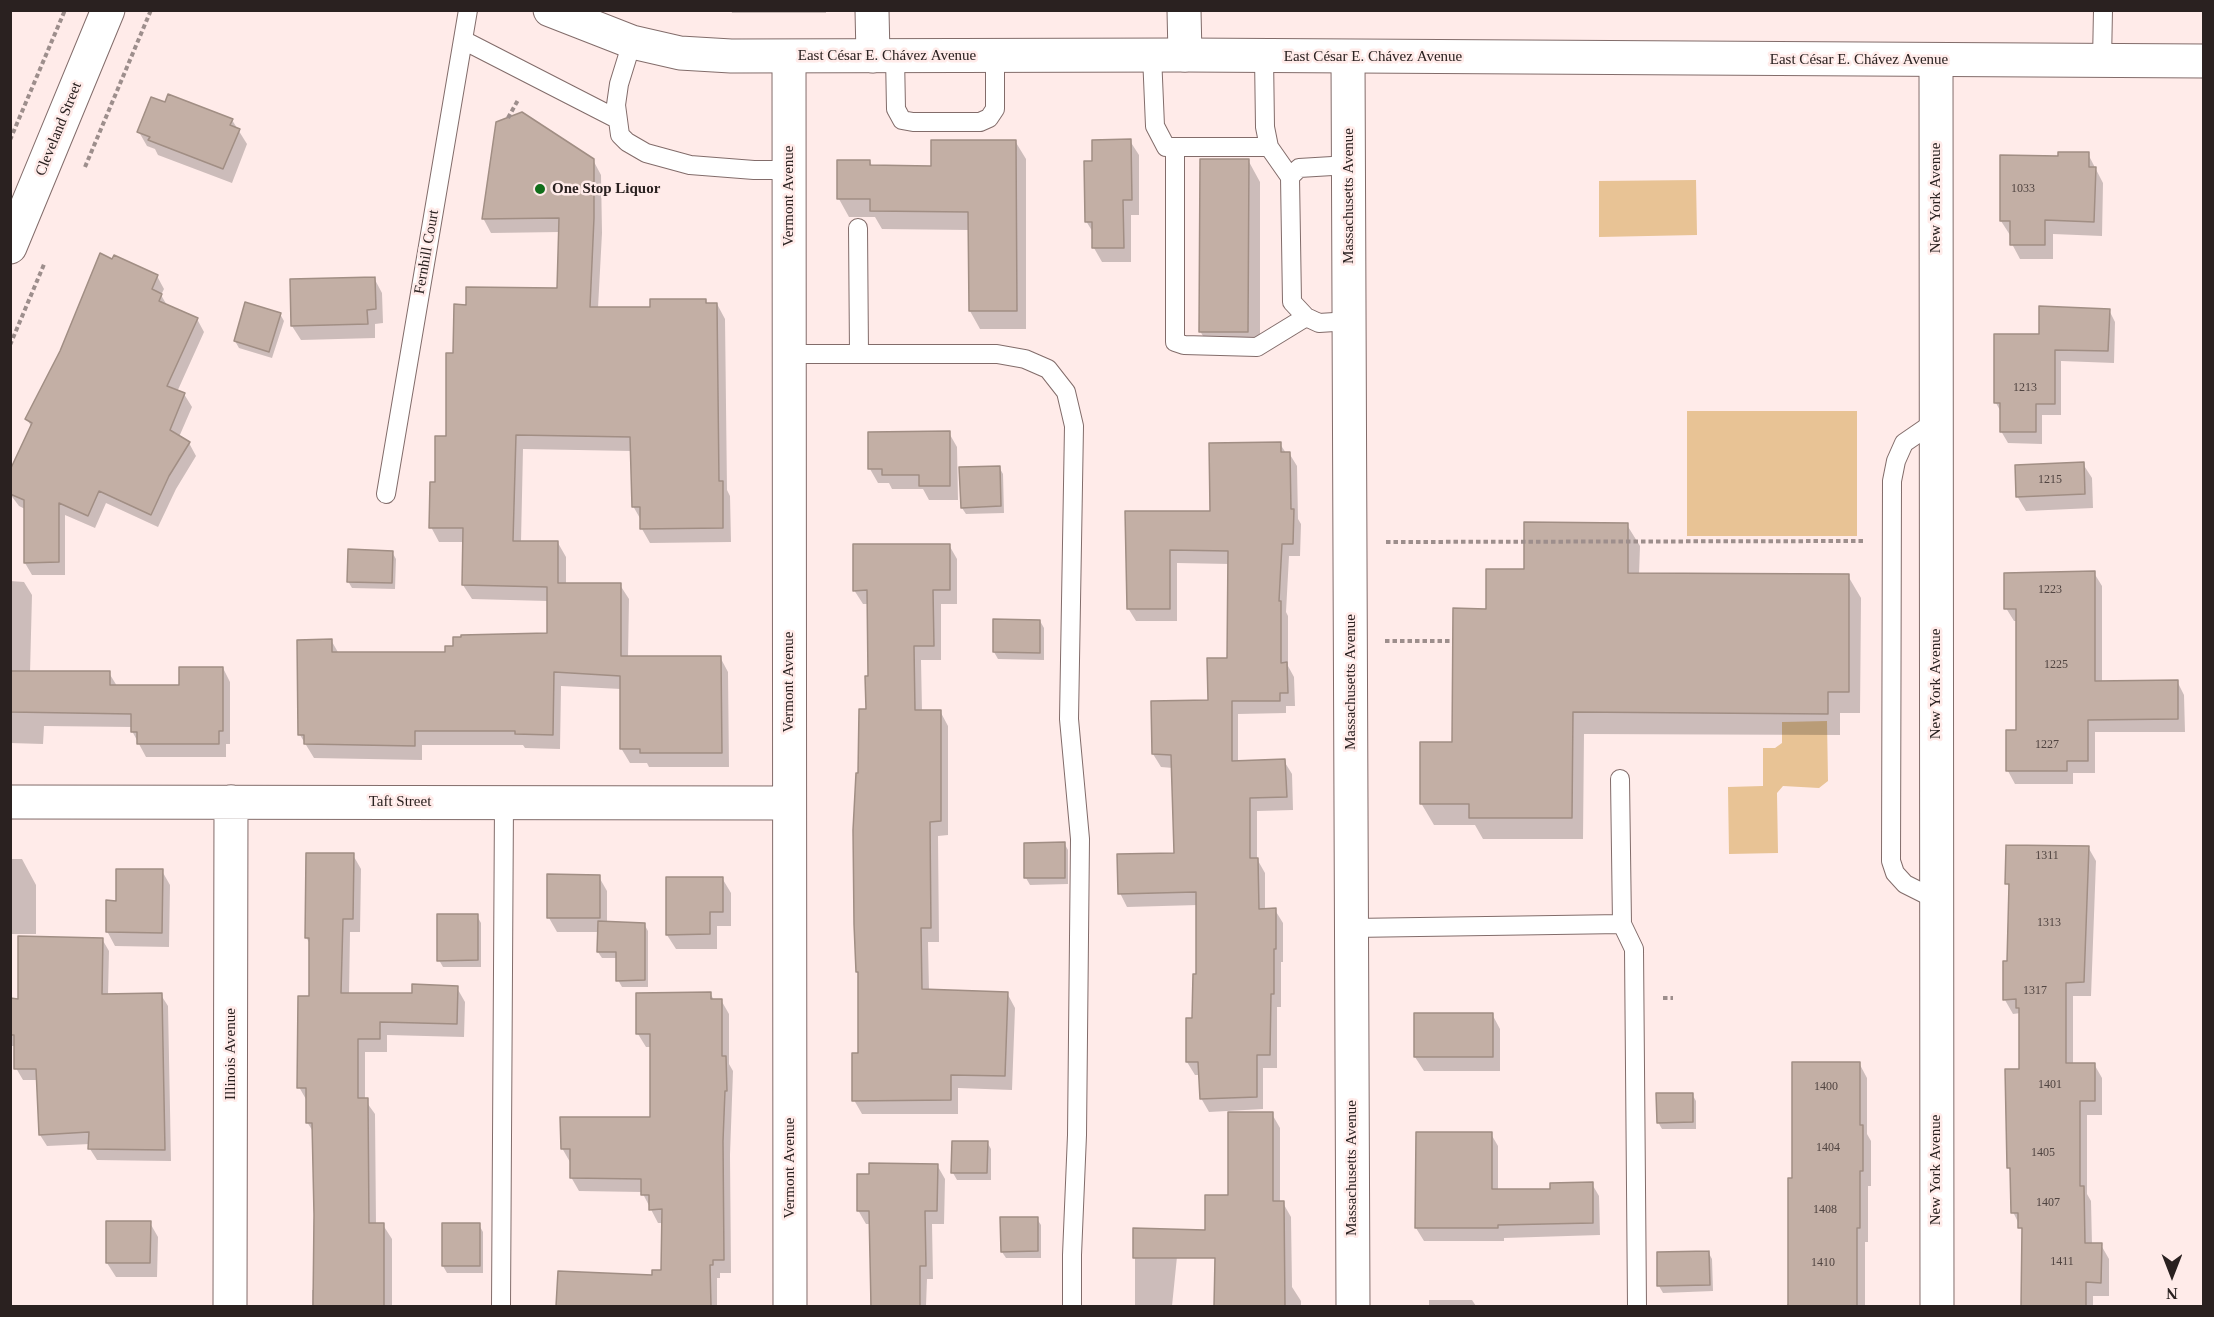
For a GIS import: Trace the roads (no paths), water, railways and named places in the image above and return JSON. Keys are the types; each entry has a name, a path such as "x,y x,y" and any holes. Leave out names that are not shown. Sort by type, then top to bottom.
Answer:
{"street":[{"name":"Cleveland Street","path":"10,247 108,10"},
{"name":"East César E. Chávez Avenue","path":"550,10 632,42 680,53 789,57 1185,55 2204,61"},
{"path":"872,10 884,56"},
{"path":"1184,10 1185,55"},
{"name":"Vermont Avenue","path":"789,57 790,1306"},
{"name":"Massachusetts Avenue","path":"1348,57 1353,1306"},
{"name":"New York Avenue","path":"1936,61 1936,1306"},
{"name":"Taft Street","path":"10,802 789,802"},
{"name":"Illinois Avenue","path":"230,1306 231,802"}],"lane":[{"name":"Fernhill Court","path":"386,494 468,10"},
{"path":"2102,61 2103,10"},
{"path":"463,40 616,119"},
{"path":"632,42 619,84 616,105 616,119 620,135 627,142 646,153 690,165 789,170"},
{"path":"1152,55 1155,126 1166,147 1269,147"},
{"path":"884,56 896,108 902,120 980,122 989,118 995,109 995,56"},
{"path":"1264,56 1265,127 1269,147 1290,177 1292,302 1306,317 1319,323 1350,321"},
{"path":"1175,147 1174,342 1184,345 1257,347 1306,317"},
{"path":"1290,177 1299,168 1349,165"},
{"path":"858,228 859,354"},
{"path":"790,354 997,354 1025,359 1048,369 1066,392 1074,426 1069,719 1080,839 1077,1135 1072,1306"},
{"path":"1935,899 1905,884 1895,873 1891,861 1892,481 1896,461 1904,443 1936,420"},
{"path":"1620,779 1622,924 1634,950 1637,1306"},
{"path":"501,1306 504,802"},
{"path":"1352,928 1622,924"}],"place":[{"name":"One Stop Liquor","path":"540,189"}]}
